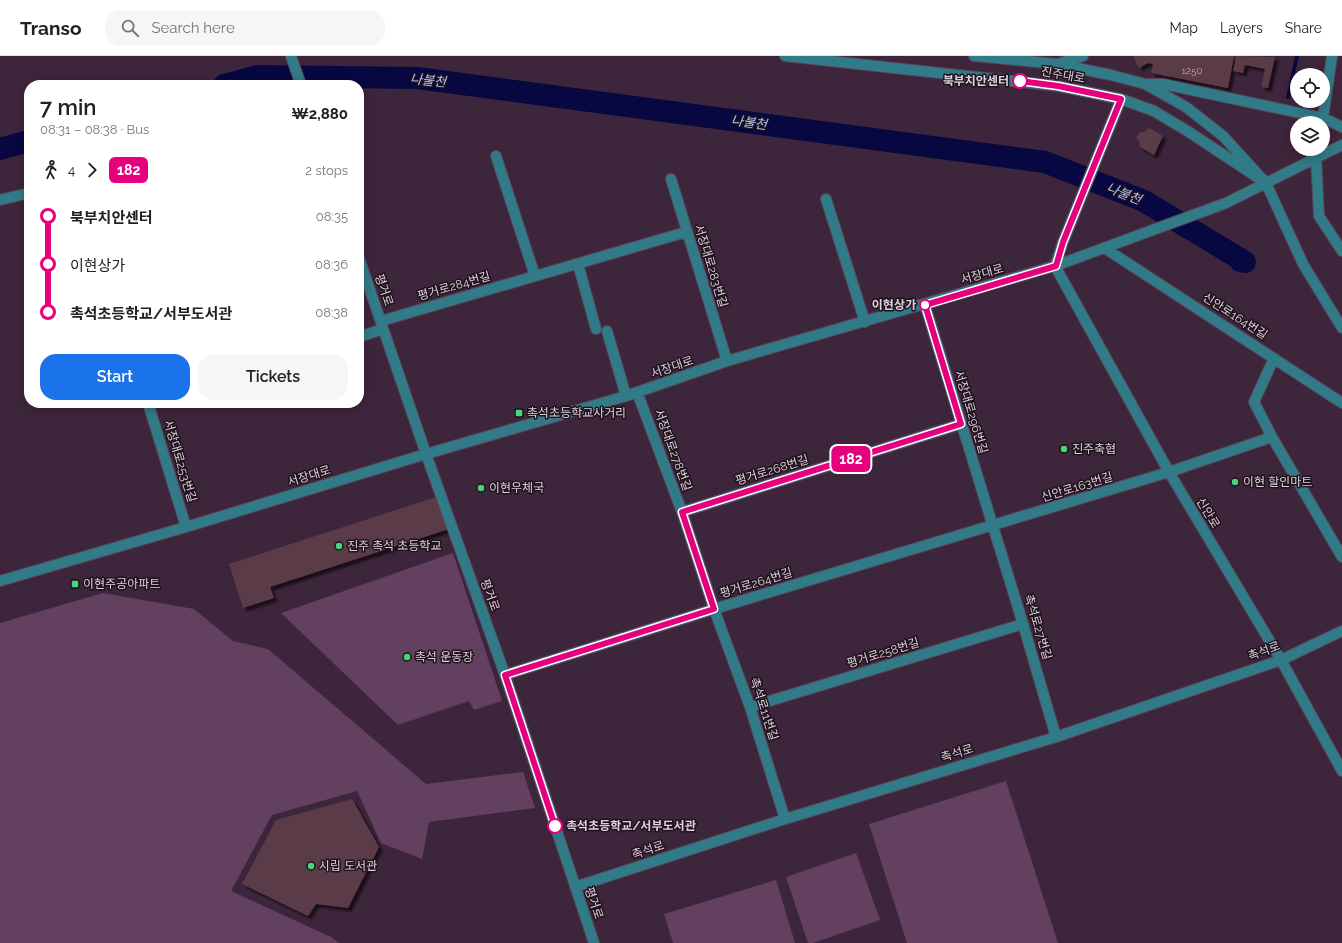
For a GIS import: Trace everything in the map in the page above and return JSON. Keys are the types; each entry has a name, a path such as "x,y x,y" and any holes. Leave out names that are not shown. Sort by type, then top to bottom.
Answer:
{"street":[{"path":"291,56 299,80"},
{"name":"진주대로","path":"785,56 1028,82 1058,86 1121,99 1160,115 1189,132 1266,183"},
{"name":"진주대로","path":"974,56 1057,64 1111,75 1145,84 1186,107 1223,136 1266,183"},
{"path":"1057,64 1083,56"},
{"path":"1323,116 1332,56"},
{"path":"1145,84 1163,84 1314,116"},
{"path":"1056,266 1063,242 1121,99"},
{"path":"1330,121 1342,126"},
{"path":"1342,145 1266,183 1303,264 1342,328"},
{"path":"496,156 535,276"},
{"path":"1316,158 1319,216 1342,251"},
{"name":"서장대로283번길","path":"671,178 686,232 727,361"},
{"name":"서장대로","path":"0,581 186,528 426,454 626,396 727,361 1056,266 1106,249 1226,203 1266,183"},
{"path":"0,200 24,193"},
{"path":"826,199 865,322"},
{"name":"평거로284번길","path":"364,334 382,325 535,276 686,232"},
{"name":"신안로164번길","path":"1106,249 1274,358"},
{"path":"578,264 596,329"},
{"name":"신안로","path":"1056,266 1169,472 1281,660 1342,771"},
{"name":"평거로","path":"364,273 426,454 505,675 594,943"},
{"name":"서장대로296번길","path":"925,305 993,526"},
{"path":"607,331 626,396"},
{"path":"1342,403 1274,358 1254,402 1272,437 1342,557"},
{"name":"서장대로278번길","path":"637,392 682,512 714,609"},
{"name":"서장대로253번길","path":"150,408 186,528"},
{"name":"평거로268번길","path":"682,512 961,424"},
{"path":"1169,472 1272,437"},
{"name":"신안로163번길","path":"993,526 1169,472"},
{"name":"평거로264번길","path":"505,675 714,609 993,526"},
{"name":"촉석로27번길","path":"993,526 1056,737"},
{"name":"촉석로11번길","path":"714,609 750,706 785,819"},
{"name":"평거로258번길","path":"750,706 1023,624"},
{"name":"촉석로","path":"575,887 785,819 1056,737 1281,660 1342,631"}],"shaded area":[{"name":"촉석 운동장","path":"453,553 502,701 474,710 469,701 398,725 281,613"},
{"path":"103,593 194,609 233,641 268,649 426,784 523,772 535,808 429,822 422,859 381,843 357,791 272,815 231,891 331,937 339,943 0,943 0,623"},
{"path":"1006,781 1058,943 907,943 869,824"},
{"path":"856,853 880,920 813,943 808,943 786,877"},
{"path":"776,880 795,943 673,943 664,914"}],"building":[{"path":"1133,56 1234,56 1228,88 1151,73 1153,64 1148,63 1139,68"},
{"path":"1236,56 1275,57 1268,88 1261,87 1265,69 1245,65 1243,73 1233,71"},
{"path":"1149,128 1163,136 1154,155 1140,147 1139,140 1136,138 1140,132 1144,132"},
{"name":"진주 촉석 초등학교","path":"439,496 449,529 270,587 274,598 243,608 229,564"},
{"name":"시립 도서관","path":"352,799 379,847 348,908 316,904 308,916 242,884 276,820"}],"waterway":[{"path":"1288,97 1297,56"},
{"name":"나불천","path":"242,80 257,76 417,78 1045,162 1144,201 1245,262 1240,261"},
{"name":"나불천","path":"0,149 24,142"}],"bus line":[{"name":"182","path":"555,826 505,675 714,609 682,512 961,424 925,305 1056,266 1063,242 1121,99 1058,86 1020,81"}],"place":[{"name":"북부치안센터","path":"1020,81"},
{"name":"이현상가","path":"925,305"},
{"name":"촉석초등학교사거리","path":"519,413"},
{"name":"진주축협","path":"1064,449"},
{"name":"이현 할인마트","path":"1235,482"},
{"name":"이현우체국","path":"481,488"},
{"name":"진주 촉석 초등학교","path":"339,546"},
{"name":"이현주공아파트","path":"75,584"},
{"name":"촉석 운동장","path":"407,657"},
{"name":"촉석초등학교/서부도서관","path":"555,826"},
{"name":"시립 도서관","path":"311,866"}]}
